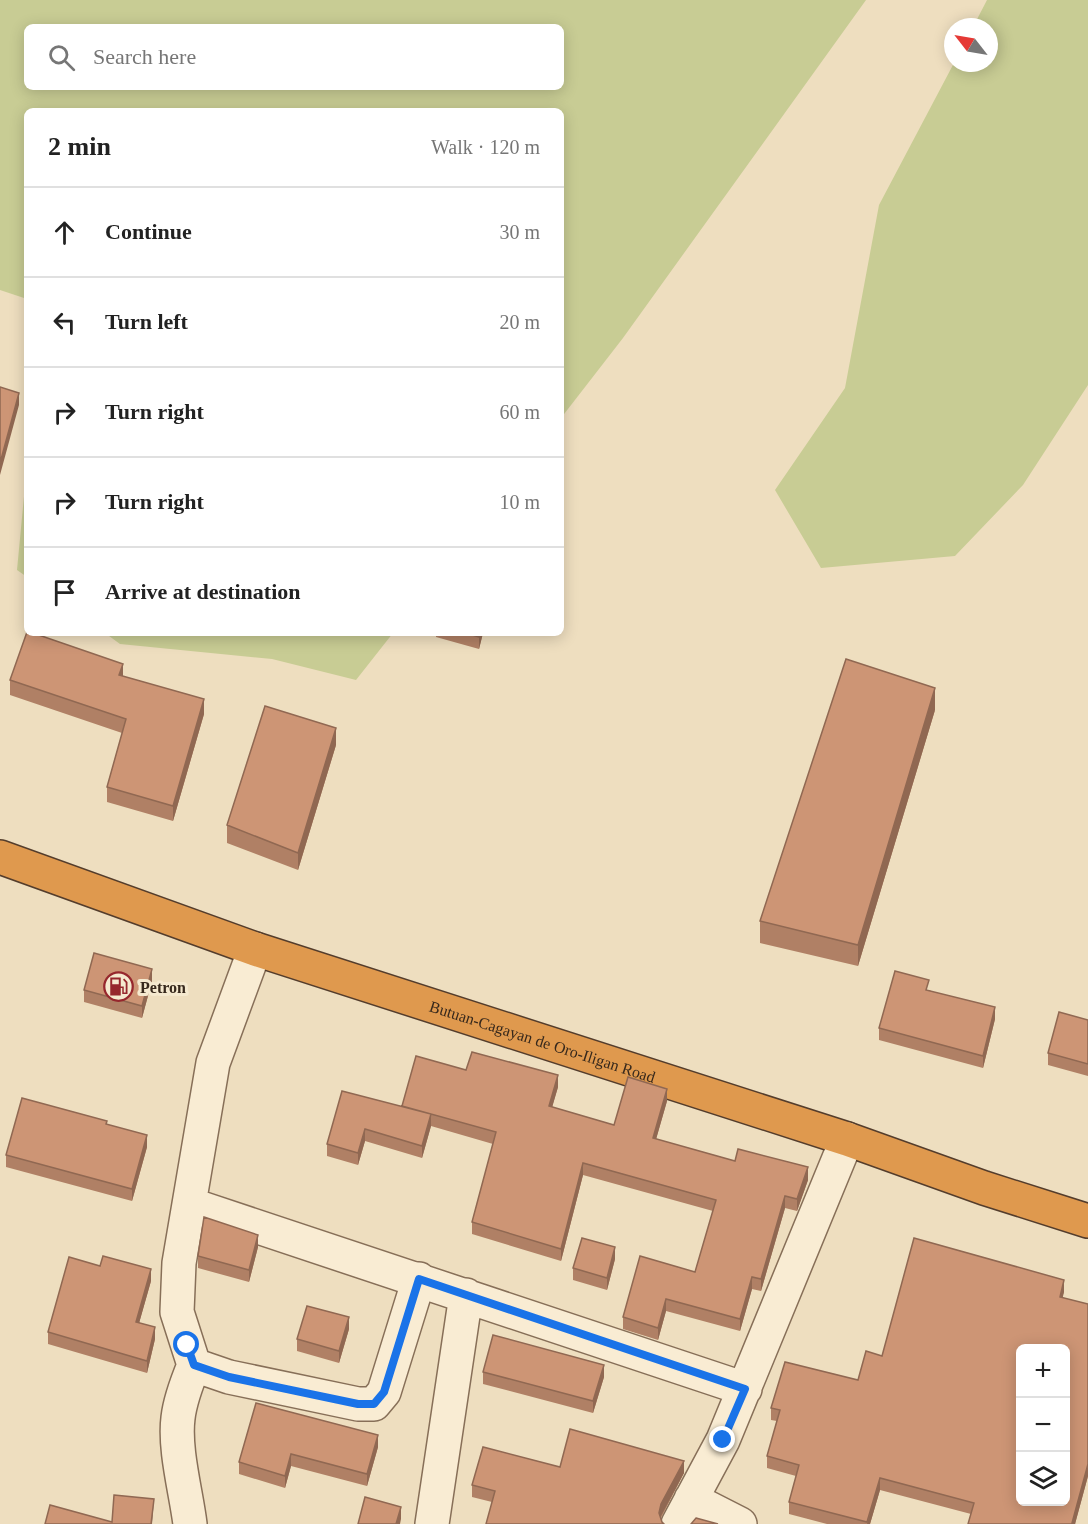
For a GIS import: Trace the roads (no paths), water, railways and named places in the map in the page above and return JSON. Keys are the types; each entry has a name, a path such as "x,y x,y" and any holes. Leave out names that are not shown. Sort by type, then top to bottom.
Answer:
{"highway":[{"name":"Butuan-Cagayan de Oro-Iligan Road","path":"0,857 255,949 847,1139 984,1188 1088,1221"}],"street":[{"path":"190,1524 177,1439 177,1420 179,1407 194,1365 177,1312 179,1263 213,1063 255,949"},
{"path":"740,1524 684,1512 723,1440 847,1139"},
{"path":"189,1203 745,1389"},
{"path":"194,1365 229,1377 358,1404 374,1404 384,1392 419,1279"},
{"path":"432,1524 466,1295"}],"place":[{"name":"Petron","path":"119,987"}]}
